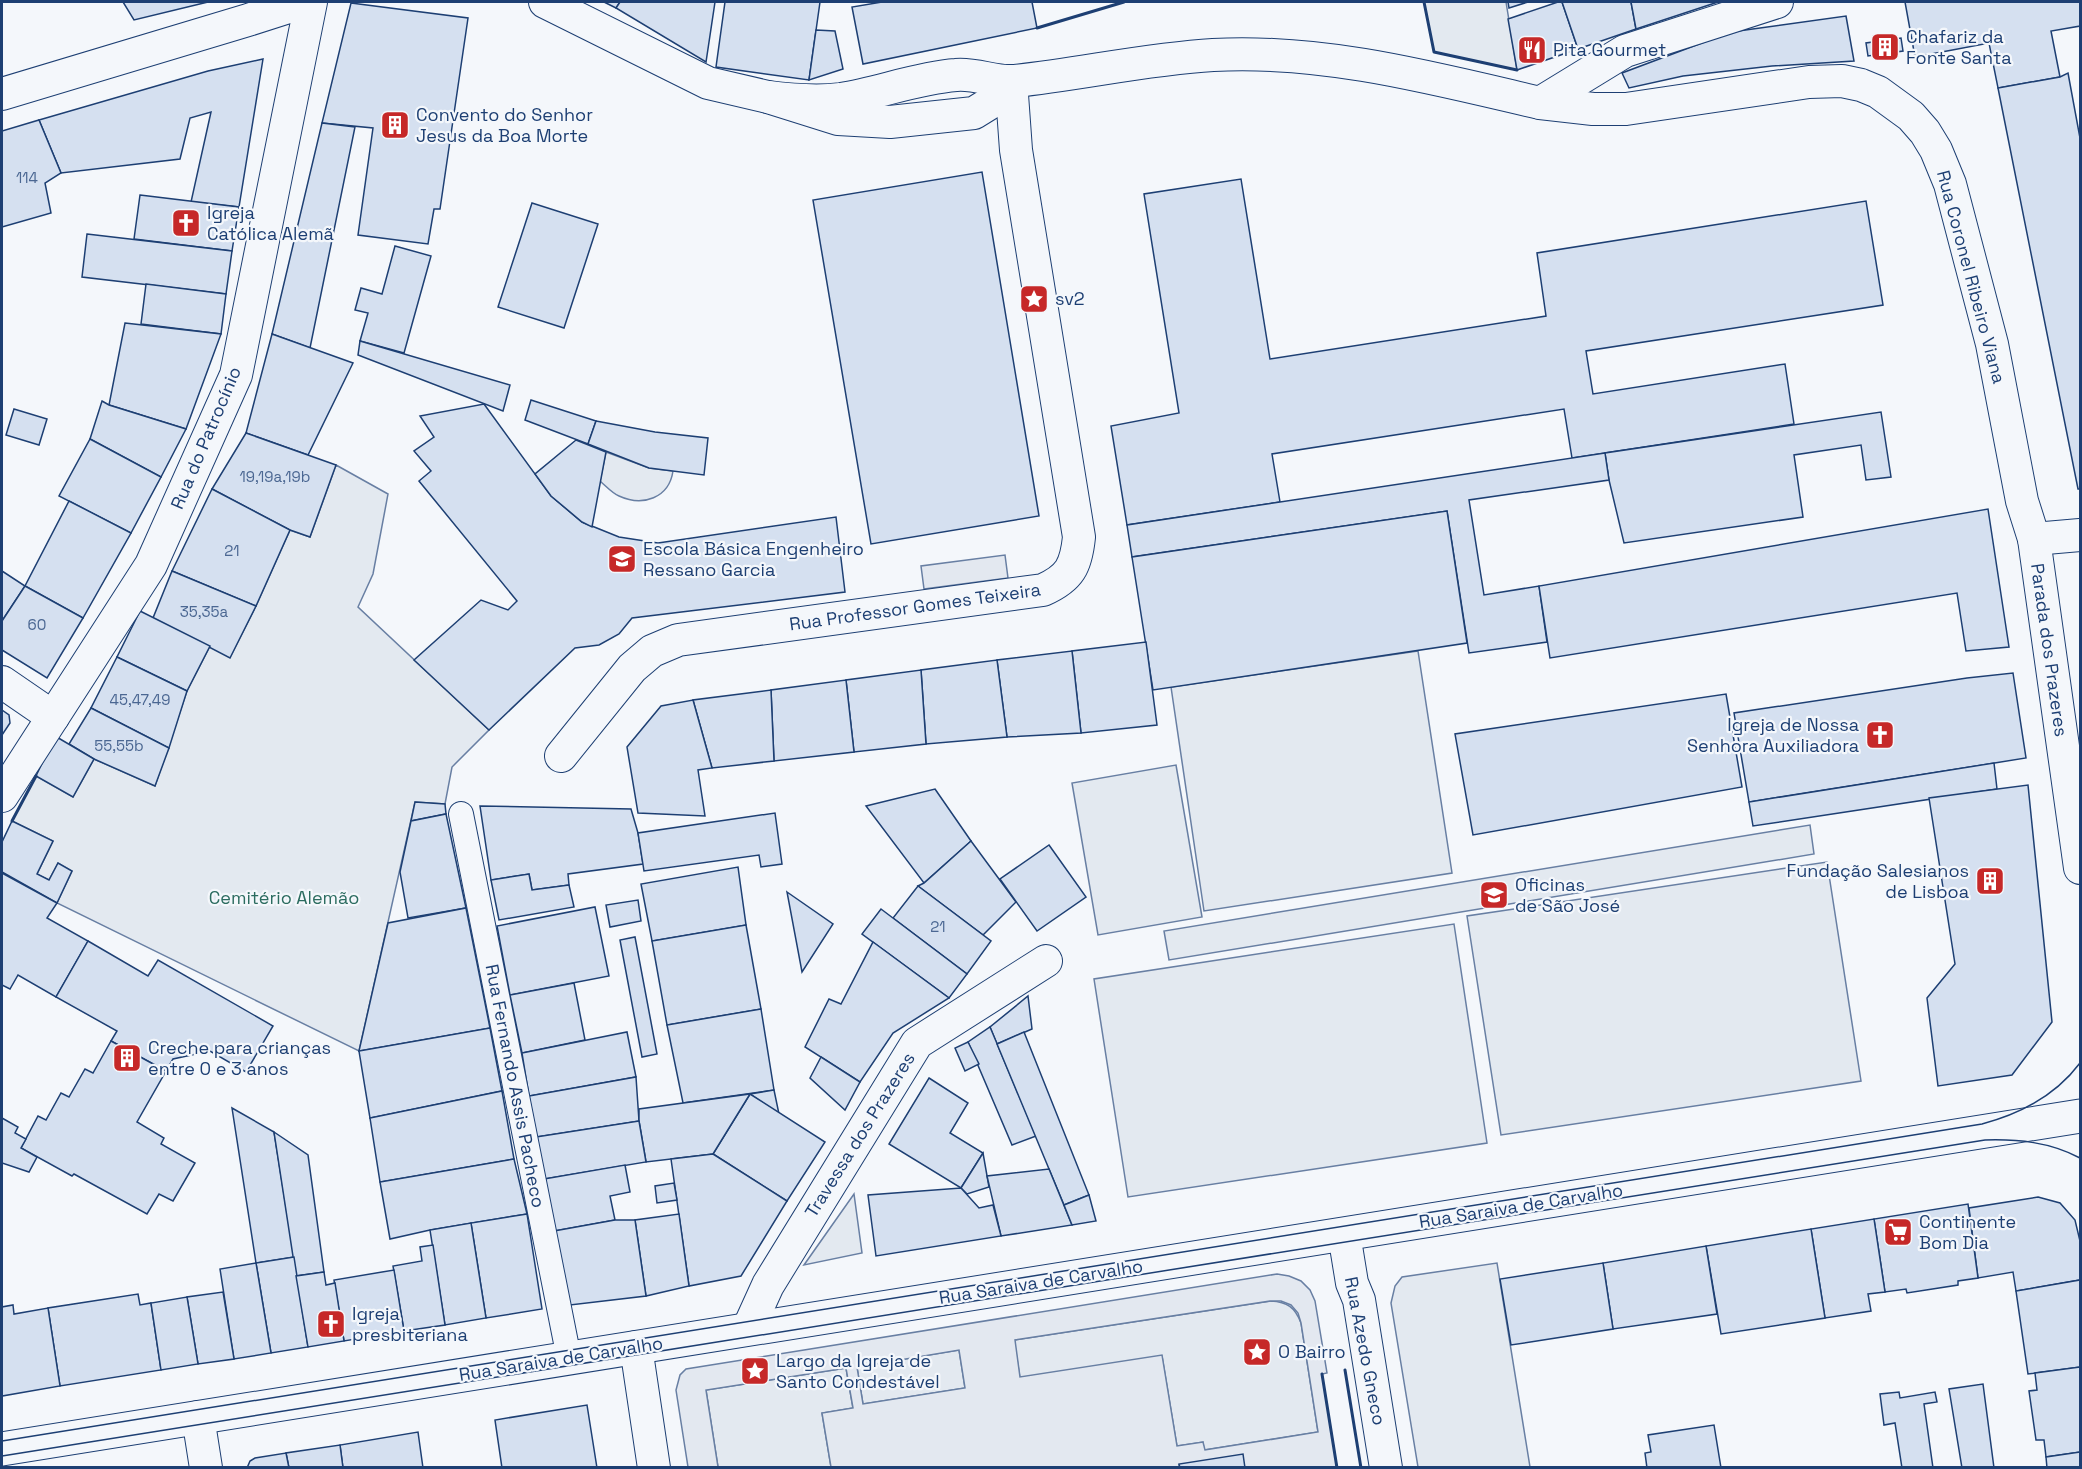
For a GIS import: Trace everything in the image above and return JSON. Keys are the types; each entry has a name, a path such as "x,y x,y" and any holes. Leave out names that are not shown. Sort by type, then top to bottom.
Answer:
{"street":[{"path":"2,94 304,2"},
{"name":"Rua do Patrocínio","path":"2,796 151,566 236,375 311,2"},
{"path":"545,2 708,83 768,97 838,119 890,122 974,113 995,100 1011,81"},
{"path":"1540,103 1625,51 1777,2"},
{"name":"Rua Coronel Ribeiro Viana","path":"768,97 792,100 840,99 959,74 1011,81 1214,55 1297,56 1365,65 1422,75 1540,103 1593,109 1626,109 1809,82 1842,81 1861,85 1895,102 1911,116 1925,132 1936,150 1950,184 1992,344 2022,501 2034,539"},
{"name":"Rua Professor Gomes Teixeira","path":"561,756 633,668 652,651 678,640 1043,590 1057,584 1070,573 1077,556 1079,537 1016,150 1011,81"},
{"path":"2034,539 2080,535"},
{"name":"Parada dos Prazeres","path":"2034,539 2080,868"},
{"path":"2,682 53,717"},
{"name":"Rua Fernando Assis Pacheco","path":"461,814 569,1358"},
{"name":"Travessa dos Prazeres","path":"748,1329 768,1285 917,1043 1046,961"},
{"name":"Rua Saraiva de Carvalho","path":"2,1449 2080,1116"},
{"name":"Rua Azedo Gneco","path":"1344,1234 1352,1282 1359,1300 1386,1467"},
{"path":"636,1347 654,1467"},
{"path":"198,1417 206,1467"}],"green space":[{"path":"1424,2 1506,2 1517,70 1434,52"},
{"path":"606,452 649,468 673,471 671,480 666,488 654,498 637,501 619,496 600,481"},
{"name":"Cemitério Alemão","path":"336,465 388,494 373,574 358,607 489,730 452,767 445,804 415,802 359,1051 57,903 72,871 58,863 49,880 37,874 53,841 12,821 36,776 73,797 94,759 155,786 187,691 210,646 230,657 290,530 310,537"},
{"path":"1418,651 1452,873 1204,911 1171,687"},
{"path":"1176,765 1202,917 1098,935 1072,783"},
{"path":"1810,825 1814,854 1169,960 1164,931"},
{"path":"1827,862 1861,1081 1501,1135 1467,916"},
{"path":"1454,924 1487,1143 1128,1197 1094,979"},
{"path":"854,1194 862,1253 804,1265"},
{"path":"1497,1263 1530,1467 1418,1467 1391,1303 1395,1286 1402,1277"},
{"path":"1271,1301 1290,1306 1301,1323 1318,1432 1204,1450 1203,1442 1177,1446 1162,1356 1020,1378 1014,1340"},
{"path":"959,1350 965,1388 863,1404 857,1367"},
{"path":"846,1368 853,1408 822,1413 831,1467 718,1467 706,1390"}],"shaded area":[{"path":"1005,555 1008,578 924,589 921,566"},
{"name":"Largo da Igreja de Santo Condestável","path":"1277,1274 1301,1281 1310,1290 1315,1301 1327,1373 1322,1374 1337,1467 1179,1465 1180,1468 831,1467 822,1413 853,1408 846,1368 706,1390 718,1467 688,1467 676,1390 680,1375 686,1369","holes":["1281,1301 1291,1305 1298,1313 1318,1432 1205,1450 1203,1442 1177,1446 1162,1355 1020,1377 1015,1340","959,1350 965,1388 863,1404 857,1367"]}],"building":[{"path":"123,2 208,2 134,20"},
{"path":"604,2 620,2 616,8"},
{"path":"620,2 715,2 706,62 616,8"},
{"path":"725,2 820,2 809,80 716,67"},
{"path":"882,2 1032,2 1037,28 863,64 852,7"},
{"path":"1508,2 1528,2 1509,8"},
{"path":"1562,2 1578,49 1517,70 1508,19"},
{"path":"1562,2 1631,2 1636,29 1578,49"},
{"path":"1631,2 1718,2 1636,29"},
{"path":"1905,2 2080,2 2080,26 2051,31 2060,77 1998,88 1989,43 1915,57"},
{"name":"Convento do Senhor Jesus da Boa Morte","path":"351,3 468,18 440,209 434,209 428,244 358,235 373,128 322,123"},
{"path":"1846,16 1854,61 1772,66 1683,76 1629,88 1622,73 1731,32"},
{"path":"816,30 835,31 843,69 809,80"},
{"name":"Chafariz da Fonte Santa","path":"1901,38 1903,51 1868,56 1866,43"},
{"path":"263,59 239,207 191,202 211,112 190,118 180,159 61,173 39,120 208,71"},
{"path":"2068,73 2080,138 2080,489 2078,489 1998,88 2060,77"},
{"path":"39,120 61,173 45,183 51,213 2,227 2,131"},
{"path":"322,123 355,127 310,348 272,334"},
{"path":"982,172 1039,516 871,544 813,200"},
{"path":"1241,179 1270,359 1546,316 1537,253 1866,201 1883,305 1586,351 1593,394 1785,364 1794,424 1572,458 1564,409 1272,454 1280,502 1127,525 1111,426 1179,413 1144,194"},
{"name":"Igreja Católica Alemã","path":"140,195 239,207 232,251 134,239"},
{"path":"532,203 598,224 564,328 498,307"},
{"path":"87,234 232,251 226,294 82,277"},
{"path":"395,246 431,256 404,353 360,341 368,313 355,310 361,288 382,294"},
{"path":"146,284 226,294 221,334 141,324"},
{"path":"125,323 221,334 186,429 109,405"},
{"path":"272,334 353,363 308,455 246,433"},
{"path":"360,341 510,385 503,411 358,355"},
{"path":"531,400 596,421 588,444 525,420"},
{"path":"102,401 186,429 161,477 90,439"},
{"path":"484,404 551,496 582,522 619,537 658,543 836,517 845,592 632,618 619,634 599,645 575,648 489,730 414,660 481,600 508,610 517,601 419,481 431,471 414,451 434,437 420,416"},
{"path":"14,409 47,419 39,445 6,435"},
{"path":"1881,412 1891,477 1866,480 1861,445 1794,455 1803,517 1624,543 1605,453"},
{"path":"596,421 655,432 708,438 704,475 649,468 588,444"},
{"path":"246,433 336,465 310,537 290,530 212,489"},
{"path":"90,439 161,477 131,533 59,496"},
{"path":"576,440 606,452 592,527 582,522 551,496 535,474"},
{"path":"1605,453 1609,480 1469,500 1484,595 1539,586 1547,642 1469,653 1447,511 1132,557 1127,525"},
{"path":"212,489 290,530 256,606 172,571"},
{"path":"69,501 131,533 83,618 25,586"},
{"path":"1988,509 2009,647 1966,651 1957,593 1550,658 1539,586"},
{"path":"1447,511 1467,643 1153,690 1132,557"},
{"path":"2,571 25,586 2,621"},
{"path":"172,571 256,606 230,658 153,618"},
{"path":"25,586 83,618 47,678 2,650 2,621"},
{"path":"140,611 210,646 187,691 117,657"},
{"path":"1146,642 1157,725 1081,733 1072,651"},
{"path":"1072,651 1081,733 1007,737 997,660"},
{"path":"117,657 187,691 169,748 91,708"},
{"path":"997,660 1007,737 926,744 921,670"},
{"path":"921,670 926,744 854,752 846,680"},
{"name":"Igreja de Nossa Senhora Auxiliadora","path":"2013,673 2026,758 1749,802 1734,713"},
{"path":"846,680 854,752 774,761 771,690"},
{"path":"771,690 774,761 712,768 693,700"},
{"path":"1726,694 1742,787 1473,835 1455,734"},
{"path":"693,700 712,768 698,770 705,816 638,813 627,747 661,706"},
{"path":"91,708 169,748 155,786 94,759 69,744"},
{"path":"2,710 9,715 10,723 2,735"},
{"path":"55,736 94,759 73,797 36,776"},
{"path":"1994,763 1997,789 1753,826 1749,802"},
{"name":"Fundação Salesianos de Lisboa","path":"2028,785 2052,1022 2012,1075 1938,1086 1927,998 1955,964 1929,798"},
{"path":"935,789 971,841 924,883 866,806"},
{"path":"415,802 445,804 446,814 411,821"},
{"path":"480,806 631,809 643,864 568,874 569,885 532,890 529,874 491,880"},
{"path":"775,813 782,864 761,867 759,855 644,871 638,833"},
{"path":"446,814 466,908 408,918 400,872 411,821"},
{"path":"12,821 53,841 37,874 49,880 58,863 72,871 57,903 2,872 2,842"},
{"path":"971,841 1016,902 983,935 918,886"},
{"path":"1049,845 1086,897 1037,931 1000,879"},
{"path":"738,867 746,925 652,941 641,884"},
{"path":"2,873 57,903 47,918 88,941 56,997 18,975 10,989 2,985"},
{"path":"529,874 532,890 569,885 574,907 499,920 491,880"},
{"path":"918,886 991,941 967,974 893,918"},
{"path":"787,892 833,924 802,972"},
{"path":"638,900 641,921 610,927 606,905"},
{"path":"595,907 609,976 510,995 497,926"},
{"path":"466,908 490,1028 359,1051 388,923"},
{"path":"881,909 967,974 949,998 862,934"},
{"path":"746,925 761,1009 667,1025 652,941"},
{"path":"635,937 657,1054 642,1057 620,940"},
{"path":"88,941 148,976 158,960 273,1026 246,1072 210,1051 173,1059 166,1071 111,1041 117,1031 56,997"},
{"path":"873,942 949,998 893,1033 860,1082 805,1047 829,999 841,1004"},
{"path":"574,983 585,1040 522,1053 510,995"},
{"path":"1028,996 1032,1029 997,1044 990,1027"},
{"path":"761,1009 774,1090 683,1103 667,1025"},
{"path":"990,1027 1036,1136 1012,1145 968,1042"},
{"path":"490,1028 502,1091 370,1118 359,1051"},
{"path":"627,1032 636,1077 529,1096 522,1053"},
{"path":"1024,1032 1089,1195 1064,1205 997,1044"},
{"path":"111,1041 166,1071 137,1122 164,1138 161,1144 195,1163 173,1201 159,1194 147,1214 21,1148 38,1116 46,1120 61,1093 69,1097 85,1069 93,1073"},
{"path":"968,1042 979,1064 965,1071 955,1048"},
{"name":"Creche para crianças entre 0 e 3 anos","path":"124,1047 138,1056 131,1070 115,1060"},
{"path":"821,1057 860,1082 845,1110 810,1078"},
{"path":"636,1077 639,1121 536,1137 529,1096"},
{"path":"929,1078 968,1103 950,1133 983,1153 961,1188 889,1144"},
{"path":"774,1090 779,1114 750,1094"},
{"path":"502,1091 514,1159 380,1182 370,1118"},
{"path":"750,1094 825,1142 787,1201 713,1154"},
{"path":"750,1094 713,1154 646,1162 639,1109"},
{"path":"232,1108 274,1132 294,1257 256,1263"},
{"path":"2,1118 18,1127 15,1133 26,1139 21,1148 37,1157 29,1172 2,1163"},
{"path":"639,1121 646,1162 544,1179 536,1137"},
{"path":"274,1132 308,1155 324,1272 296,1276"},
{"path":"983,1153 989,1187 967,1194 961,1188"},
{"path":"713,1154 787,1201 741,1276 689,1286 671,1159"},
{"path":"514,1159 527,1214 390,1239 380,1182"},
{"path":"625,1165 630,1192 610,1196 615,1220 554,1231 544,1179"},
{"path":"1049,1169 1072,1225 1001,1236 987,1176"},
{"path":"674,1183 677,1200 657,1203 655,1186"},
{"path":"961,1188 979,1208 993,1205 1001,1236 876,1256 868,1195"},
{"path":"1089,1195 1096,1221 1072,1225 1064,1205"},
{"path":"2038,1197 2060,1203 2075,1220 2080,1241 2080,1280 2016,1291 2013,1272 1978,1278 1969,1208"},
{"path":"1968,1204 1978,1278 1958,1281 1958,1285 1907,1293 1906,1289 1885,1292 1874,1219"},
{"path":"527,1214 542,1309 486,1318 471,1223"},
{"path":"679,1214 689,1286 646,1296 635,1220"},
{"path":"1874,1219 1885,1292 1868,1294 1871,1311 1825,1318 1811,1229"},
{"path":"615,1220 635,1220 646,1296 570,1305 554,1231"},
{"path":"471,1223 486,1318 445,1325 430,1230"},
{"path":"1811,1229 1825,1318 1721,1334 1706,1246"},
{"path":"433,1245 445,1325 404,1331 393,1266 422,1261 420,1247"},
{"path":"1706,1246 1717,1314 1613,1329 1603,1263"},
{"path":"294,1257 308,1347 271,1353 256,1263"},
{"path":"256,1263 271,1353 234,1359 220,1269"},
{"path":"1603,1263 1613,1329 1511,1345 1500,1279"},
{"path":"394,1270 404,1331 344,1341 334,1280"},
{"path":"324,1272 326,1285 335,1283 344,1341 308,1347 296,1276"},
{"path":"2080,1280 2080,1367 2028,1374 2016,1291"},
{"path":"223,1292 234,1359 198,1364 187,1297"},
{"path":"138,1294 140,1305 151,1303 161,1370 60,1386 48,1308"},
{"path":"187,1297 198,1364 161,1370 151,1303"},
{"path":"13,1305 14,1314 48,1308 60,1386 2,1396 2,1307"},
{"path":"2080,1367 2080,1452 2046,1457 2044,1440 2036,1440 2029,1391 2037,1390 2035,1373"},
{"path":"1983,1384 1994,1468 1962,1468 1949,1389"},
{"path":"1899,1392 1900,1398 1935,1392 1937,1402 1924,1404 1933,1468 1902,1468 1895,1423 1884,1425 1880,1394"},
{"path":"587,1405 597,1468 502,1468 495,1420"},
{"path":"1714,1425 1721,1468 1647,1468 1645,1453 1651,1452 1648,1435"},
{"path":"418,1432 423,1468 343,1468 340,1445"},
{"path":"340,1445 343,1468 289,1468 286,1453"},
{"path":"2080,1452 2080,1468 2047,1468 2046,1457"},
{"path":"286,1453 289,1468 247,1468 250,1461 255,1458"},
{"path":"1243,1454 1245,1468 1180,1468 1179,1464"}],"tram line":[{"path":"2,1441 1982,1124 2010,1115 2036,1102 2060,1085 2080,1063"},
{"path":"2,1456 1985,1140 2010,1140 2045,1145 2080,1158"}],"wall":[{"path":"1037,28 1124,2"},
{"path":"1424,2 1434,52 1517,70"},
{"path":"12,821 36,776"},
{"path":"1345,1370 1361,1468"},
{"path":"1322,1374 1337,1468"}],"place":[{"name":"Chafariz da Fonte Santa","path":"1885,47"},
{"name":"Pita Gourmet","path":"1532,50"},
{"name":"Convento do Senhor Jesus da Boa Morte","path":"395,125"},
{"name":"Igreja Católica Alemã","path":"186,223"},
{"name":"sv2","path":"1034,299"},
{"name":"Escola Básica Engenheiro Ressano Garcia","path":"622,559"},
{"name":"Igreja de Nossa Senhora Auxiliadora","path":"1880,735"},
{"name":"Fundação Salesianos de Lisboa","path":"1990,881"},
{"name":"Oficinas de São José","path":"1494,895"},
{"name":"Creche para crianças entre 0 e 3 anos","path":"127,1058"},
{"name":"Continente Bom Dia","path":"1898,1232"},
{"name":"Igreja presbiteriana","path":"331,1324"},
{"name":"O Bairro","path":"1257,1352"},
{"name":"Largo da Igreja de Santo Condestável","path":"755,1371"}]}
